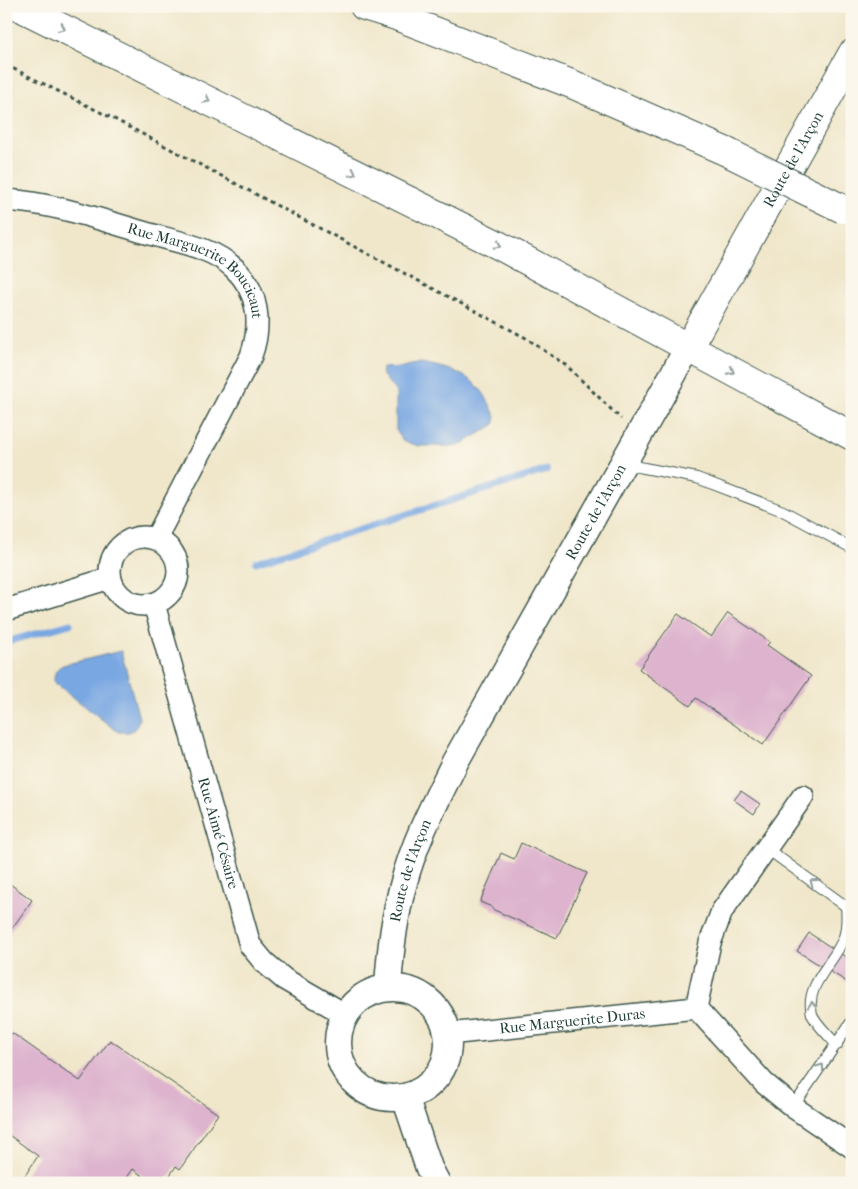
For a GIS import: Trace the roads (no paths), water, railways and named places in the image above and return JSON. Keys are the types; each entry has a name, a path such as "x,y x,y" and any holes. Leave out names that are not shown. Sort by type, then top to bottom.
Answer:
{"main road":[{"path":"18,6 498,245 852,436"},
{"path":"364,6 396,16 574,85 727,152 847,211"},
{"name":"Route de l’Arçon","path":"688,348 852,54"}],"street":[{"name":"Rue Marguerite Boucicaut","path":"6,200 31,202 67,210 196,248 226,261 243,278 251,292 258,316 258,329 252,356 156,538"},
{"name":"Route de l’Arçon","path":"388,988 394,925 404,880 426,820 455,762 688,348"},
{"path":"144,536 156,538 168,546 176,558 179,572 175,586 167,597 154,604 145,606 135,605 119,595 110,578 110,566 114,554 121,545 132,539 144,536"},
{"path":"6,610 110,578"},
{"name":"Rue Aimé Césaire","path":"154,604 250,945 264,962 284,979 346,1015"},
{"path":"803,796 722,911 710,943 696,1008 764,1083 793,1107 852,1147"},
{"path":"388,988 415,992 427,999 437,1009 444,1021 448,1034 446,1057 435,1078 422,1090 405,1097 392,1098 380,1096 362,1088 348,1075 342,1064 339,1052 338,1039 340,1027 353,1005 375,991 388,988"},
{"name":"Rue Marguerite Duras","path":"448,1034 696,1008"},
{"path":"405,1097 429,1168 437,1183"}],"lane":[{"path":"622,464 697,478 782,511 852,548"},
{"path":"766,848 849,909 844,939 815,985 811,998 813,1016 837,1045"},
{"path":"793,1107 852,1021"}],"water":[{"path":"421,363 459,373 472,382 481,390 488,401 496,417 494,425 458,446 419,446 403,441 396,430 396,392 381,373 383,368"},
{"path":"121,651 139,718 136,728 129,732 118,732 54,682 58,668 63,665"}],"waterway":[{"path":"256,562 547,470"},
{"path":"6,642 70,624"}]}
